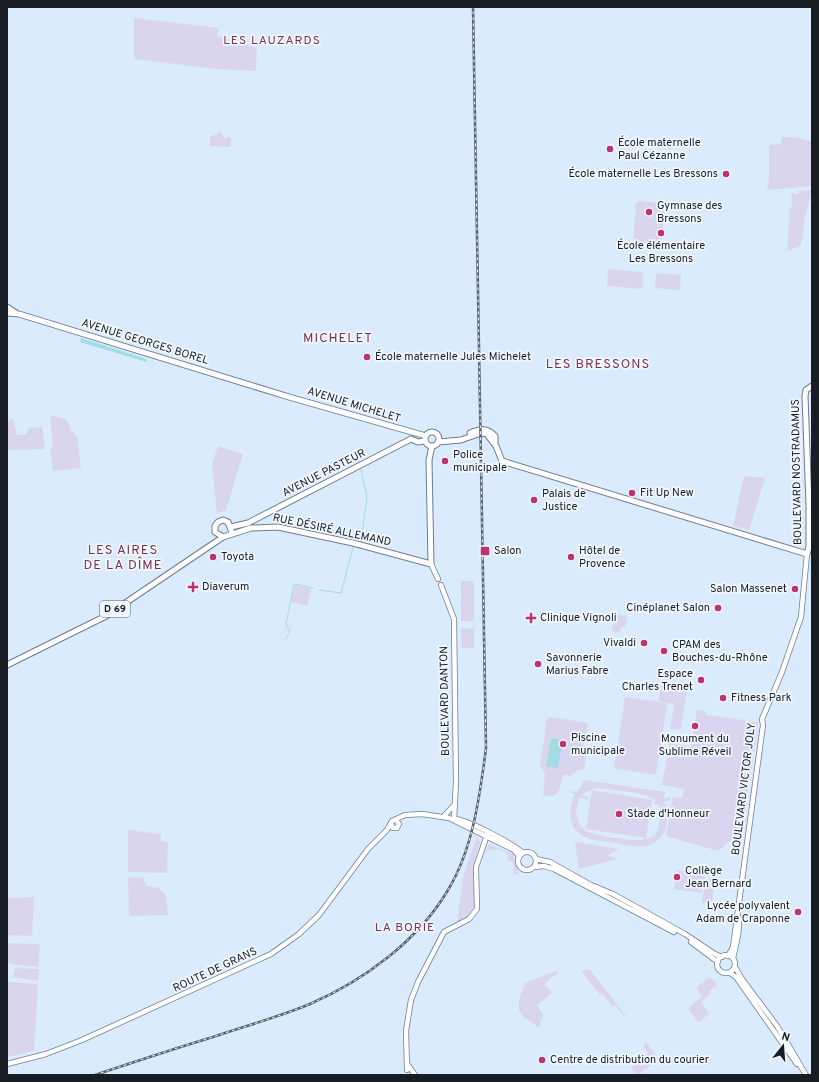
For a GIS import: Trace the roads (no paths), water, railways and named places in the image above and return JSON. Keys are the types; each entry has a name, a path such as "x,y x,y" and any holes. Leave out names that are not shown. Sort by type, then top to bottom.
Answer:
{"main road":[{"path":"7,307 18,314"},
{"name":"AVENUE GEORGES BOREL","path":"7,313 18,314 276,392"},
{"name":"BOULEVARD NOSTRADAMUS","path":"810,554 806,390 812,386"},
{"name":"AVENUE MICHELET","path":"276,392 426,439"},
{"path":"431,564 428,460 432,446 438,440 458,438 482,429 490,431 494,436 502,461 810,554"},
{"path":"432,446 426,439 429,433 434,433 438,440"},
{"name":"AVENUE PASTEUR","path":"231,527 243,526 411,439 418,442 426,439"},
{"path":"259,518 261,526"},
{"path":"226,521 231,527 229,533 220,536 214,528 218,522 226,521"},
{"name":"RUE DÉSIRÉ ALLEMAND","path":"229,533 261,526 278,527 353,543 431,564"},
{"name":"D 69","path":"7,665 106,616 216,541 220,536"},
{"name":"BOULEVARD VICTOR JOLY","path":"731,957 736,947 739,921 738,912 763,726 762,719 798,628 810,554"},
{"name":"BOULEVARD DANTON","path":"431,564 438,579 442,581 441,585 454,619 454,819"},
{"path":"455,804 444,816 460,819 521,855 530,853 536,859 550,862 591,885 613,894 684,934 715,954 722,957 731,957 742,979 777,1026 806,1074"},
{"name":"ROUTE DE GRANS","path":"7,1064 46,1054 81,1040 271,954 299,934 319,915 368,850 392,826 392,821 397,821 403,816 422,814 444,816"},
{"path":"414,1075 407,1072 406,1062 406,1031 411,1000 418,982 442,935 446,930 469,919 477,909 476,866 488,835"},
{"path":"521,855 518,864 521,868 527,870 534,867 544,866 554,869 683,937 718,962"},
{"path":"534,867 536,859"},
{"path":"722,957 718,962 718,967 721,971 730,972 736,977 792,1058 806,1074"},
{"path":"730,972 735,967"}],"waterway":[{"path":"361,470 367,497 361,542"},
{"path":"319,590 341,593 353,547"},
{"path":"286,639 290,632 286,624 294,584 313,588"}],"railway":[{"path":"95,1075 286,1013 330,995 350,984 388,958 421,926 436,909 448,890 464,857 478,803 486,748 473,7"}],"place":[{"name":"École maternelle Paul Cézanne","path":"610,149"},
{"name":"École maternelle Les Bressons","path":"726,174"},
{"name":"Gymnase des Bressons","path":"649,212"},
{"name":"École élémentaire Les Bressons","path":"661,233"},
{"name":"École maternelle Jules Michelet","path":"367,357"},
{"name":"Police municipale","path":"445,461"},
{"name":"Fit Up New","path":"632,493"},
{"name":"Palais de Justice","path":"534,500"},
{"name":"Salon","path":"485,551"},
{"name":"Toyota","path":"213,557"},
{"name":"Hôtel de Provence","path":"571,557"},
{"name":"Diaverum","path":"193,587"},
{"name":"Salon Massenet","path":"795,589"},
{"name":"Cinéplanet Salon","path":"718,608"},
{"name":"Clinique Vignoli","path":"531,618"},
{"name":"Vivaldi","path":"644,643"},
{"name":"CPAM des Bouches-du-Rhône","path":"664,651"},
{"name":"Savonnerie Marius Fabre","path":"538,664"},
{"name":"Espace Charles Trenet","path":"701,680"},
{"name":"Fitness Park","path":"723,698"},
{"name":"Monument du Sublime Réveil","path":"695,726"},
{"name":"Piscine municipale","path":"563,744"},
{"name":"Stade d'Honneur","path":"619,814"},
{"name":"Collège Jean Bernard","path":"677,877"},
{"name":"Lycée polyvalent Adam de Craponne","path":"798,912"},
{"name":"Centre de distribution du courier","path":"542,1060"}],"district":[{"name":"LES LAUZARDS","path":"272,41"},
{"name":"MICHELET","path":"338,339"},
{"name":"LES BRESSONS","path":"598,365"},
{"name":"LES AIRES DE LA DÎME","path":"123,558"},
{"name":"LA BORIE","path":"405,928"}]}
